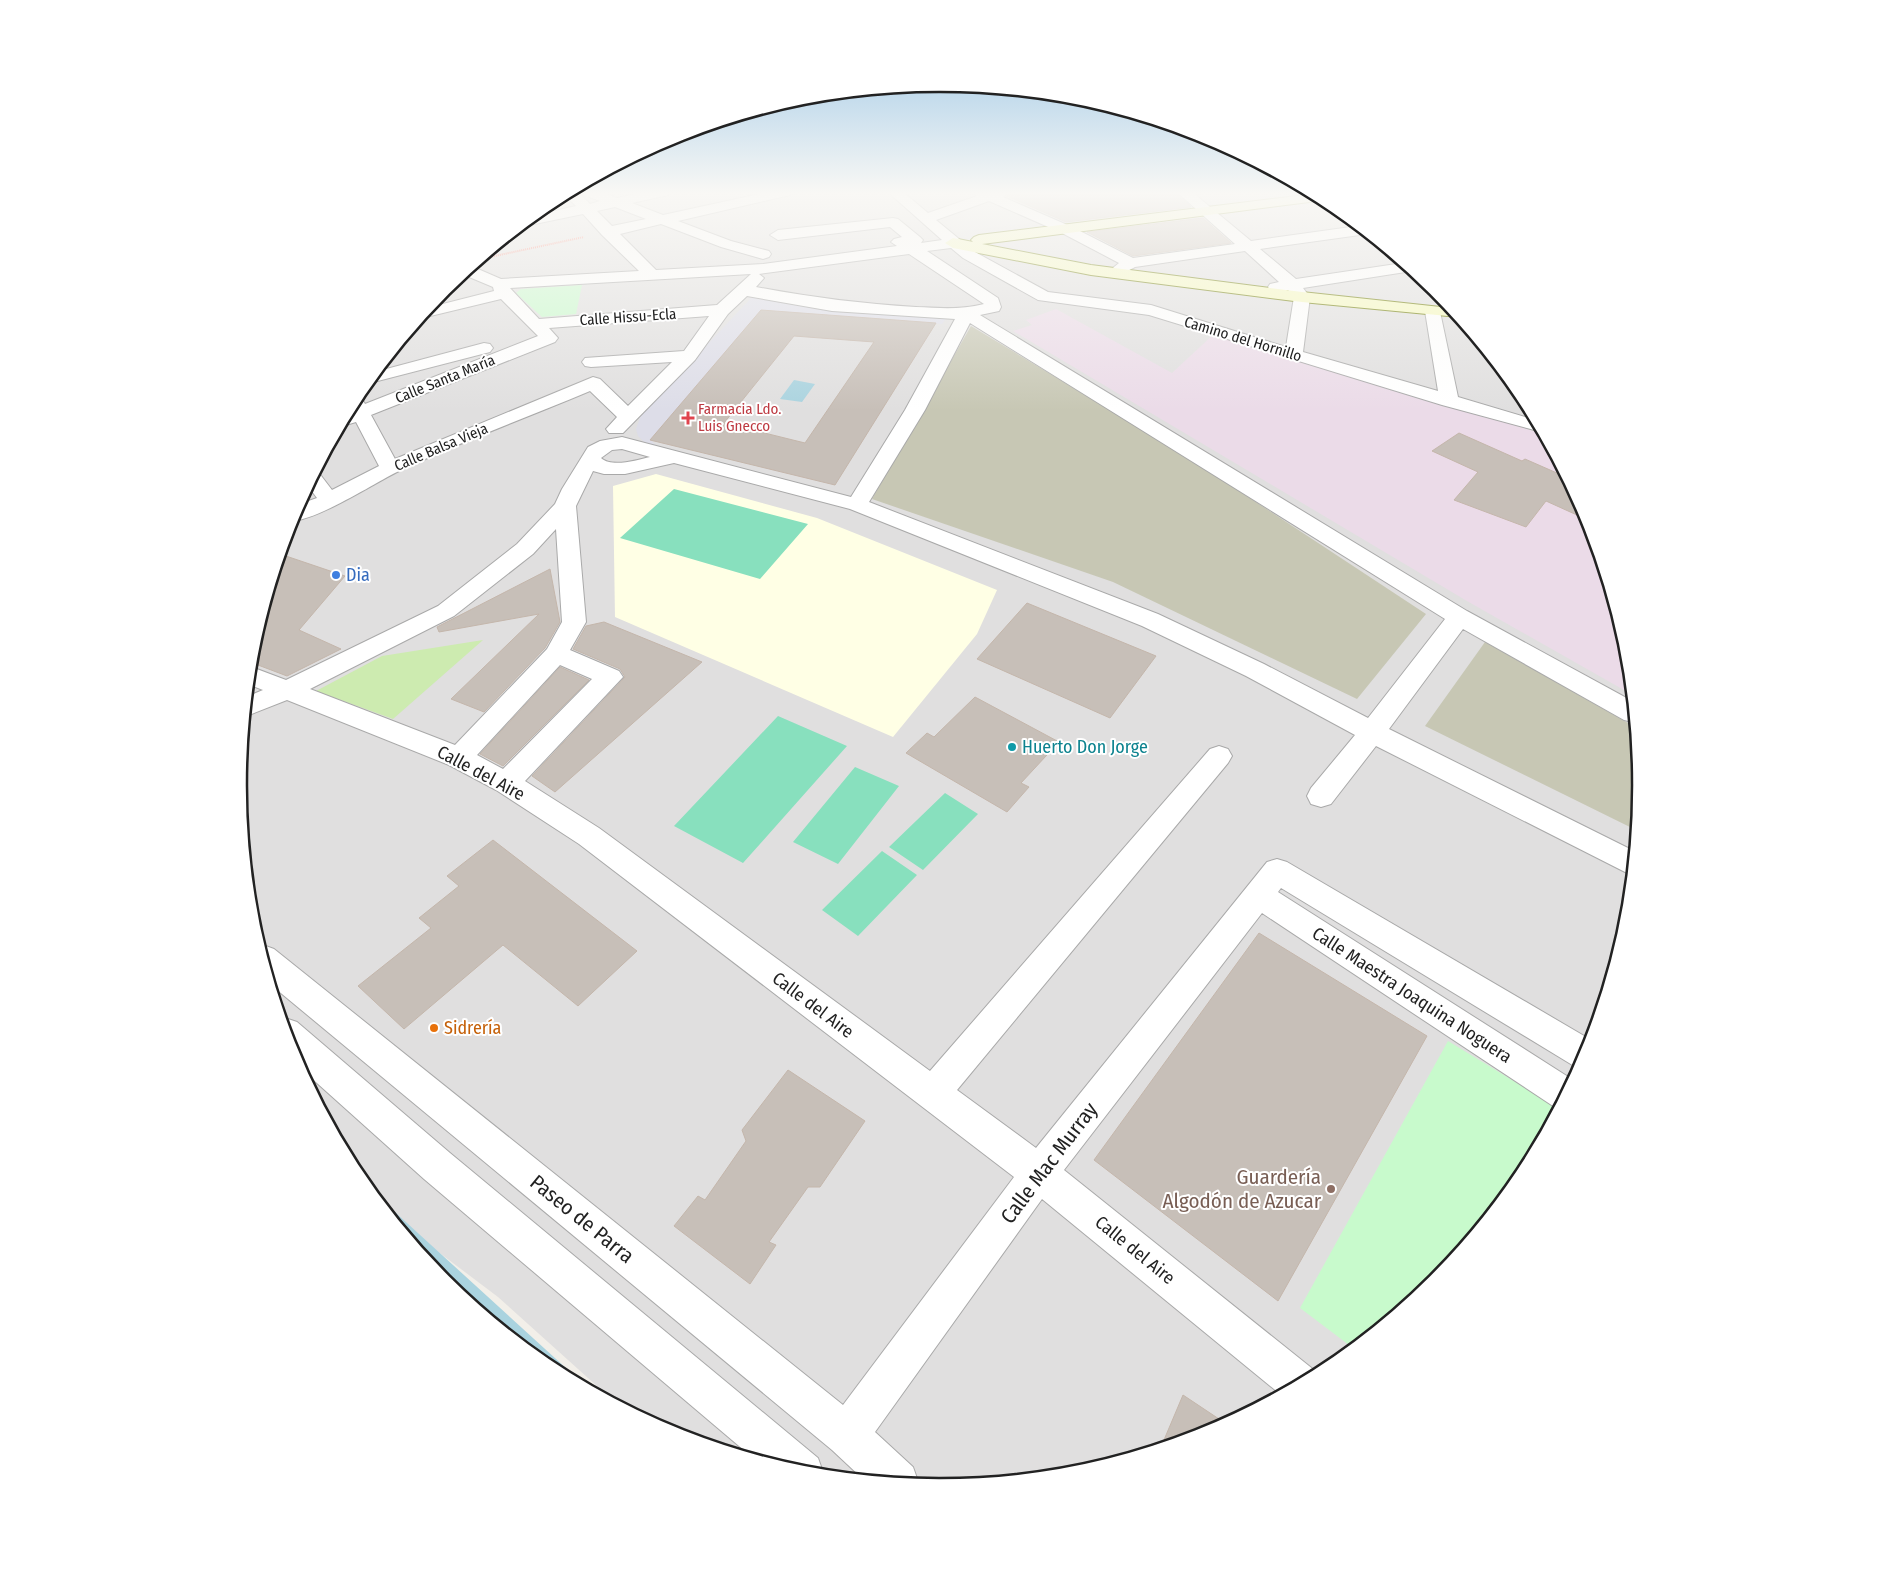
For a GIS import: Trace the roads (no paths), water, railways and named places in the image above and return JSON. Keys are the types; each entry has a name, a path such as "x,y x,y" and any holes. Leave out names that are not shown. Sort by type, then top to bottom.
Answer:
{"main road":[{"path":"1066,265 1090,270 1260,290"},
{"path":"1297,291 1445,312"}],"street":[{"path":"642,265 652,275"},
{"path":"434,311 502,289 652,275 729,265"},
{"path":"251,705 287,690 446,611 525,549 568,497 593,455 625,419 689,356 722,310 743,290 760,265"},
{"path":"743,290 832,306 966,314 993,307 992,302 936,265"},
{"name":"Camino del Hornillo","path":"986,265 1044,296 1151,310 1294,355 1530,424"},
{"path":"1116,272 1127,265"},
{"path":"1268,265 1297,291"},
{"path":"1260,290 1297,291 1401,269"},
{"path":"381,376 542,331 502,289 472,273"},
{"path":"1294,355 1297,291"},
{"name":"Calle Hissu-Ecla","path":"542,331 722,310"},
{"path":"1433,310 1449,401"},
{"path":"857,505 915,410 966,314"},
{"path":"966,314 1459,617 1627,710"},
{"name":"Calle Santa María","path":"360,405 542,331"},
{"path":"591,362 689,356"},
{"name":"Calle Balsa Vieja","path":"303,510 329,500 390,468 593,383 625,419"},
{"path":"359,407 390,468"},
{"path":"568,497 638,458 638,450 632,445 625,419"},
{"path":"593,455 614,443 632,445 674,458 857,505 1036,573 1150,620 1255,670 1372,732 1627,862"},
{"path":"593,455 597,467 619,468 674,458"},
{"path":"316,483 329,500"},
{"path":"459,758 556,654 574,622 568,497"},
{"path":"1320,796 1372,732 1459,617"},
{"path":"506,783 610,677 556,654"},
{"name":"Calle del Aire","path":"255,678 459,758 506,783 588,836 1039,1173 1294,1379"},
{"path":"932,1094 1219,756"},
{"name":"Calle Mac Murray","path":"846,1435 1039,1173 1276,871 1579,1051"},
{"name":"Calle Maestra Joaquina Noguera","path":"1259,895 1560,1091"},
{"name":"Paseo de Parra","path":"270,965 846,1435 891,1476"},
{"path":"296,1043 437,1166 788,1460"}],"water":[{"path":"794,380 815,384 802,402 780,399"},
{"path":"392,1209 567,1369 517,1334 482,1306 418,1242"}],"place":[{"name":"Farmacia Ldo. Luis Gnecco","path":"688,418"},
{"name":"Dia","path":"336,575"},
{"name":"Huerto Don Jorge","path":"1012,747"},
{"name":"Sidrería","path":"434,1028"},
{"name":"Guardería Algodón de Azucar","path":"1331,1189"}]}
